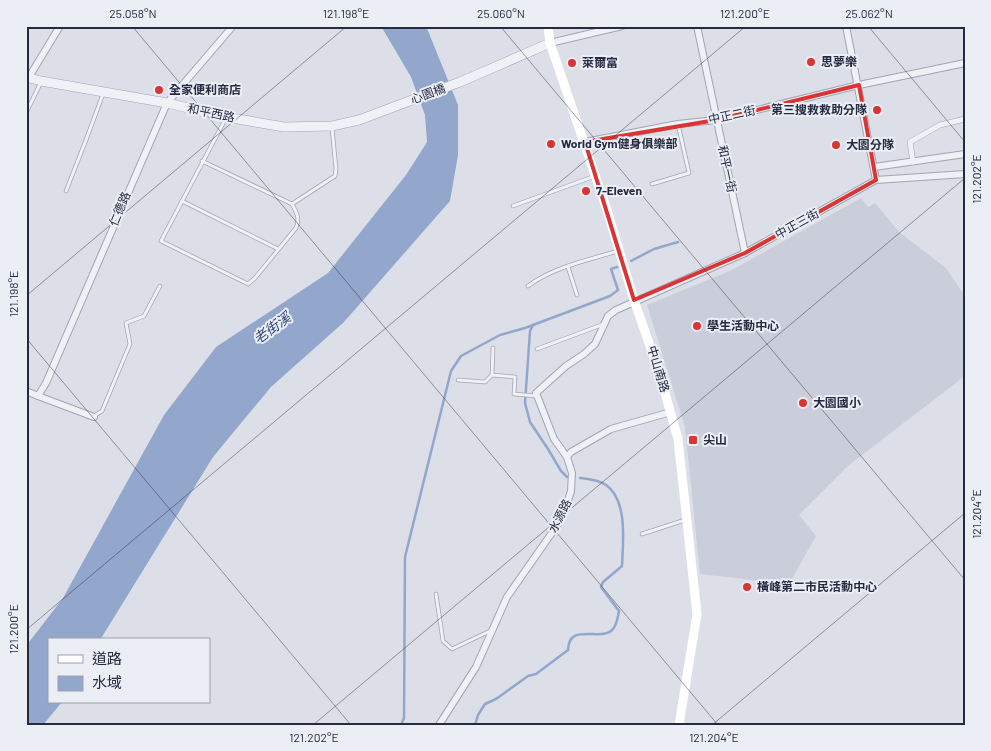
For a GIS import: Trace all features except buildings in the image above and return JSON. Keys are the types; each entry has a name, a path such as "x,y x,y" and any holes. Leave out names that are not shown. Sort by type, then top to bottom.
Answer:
{"main road":[{"name":"中山南路","path":"548,26 550,43 596,176 634,300 659,372 678,439 697,614 679,725"}],"street":[{"path":"28,77 60,26"},
{"name":"仁德路","path":"38,396 46,383 167,103 233,26"},
{"path":"550,43 622,26"},
{"name":"和平一街","path":"697,26 745,253"},
{"path":"846,26 876,180"},
{"name":"心園橋","path":"395,106 460,82 550,43"},
{"name":"中正二街","path":"585,142 678,124 716,120 859,85 965,63"},
{"name":"和平西路","path":"28,77 103,93 167,103 284,128 332,126 359,120 395,106"},
{"path":"913,162 910,142 940,124 965,119"},
{"path":"874,167 965,154"},
{"name":"中正三街","path":"634,300 745,253 876,180 965,174"},
{"path":"534,395 556,374 595,344 608,316 634,300"},
{"path":"26,391 94,417"},
{"name":"水源路","path":"439,725 476,667 507,597 556,527 565,510 573,483 567,458 554,439 534,395"},
{"path":"567,458 572,452 612,429 671,412"}],"lane":[{"path":"26,113 41,81"},
{"path":"66,191 103,93"},
{"path":"202,161 292,204 298,214 296,228 248,284 162,241 202,161 226,117"},
{"path":"652,184 689,173 678,124"},
{"path":"292,204 335,176 332,126"},
{"path":"513,206 596,176"},
{"path":"182,201 278,249"},
{"path":"528,286 535,280 568,266 620,251"},
{"path":"568,266 578,295"},
{"path":"94,417 102,411 130,344 126,322 144,316 160,286"},
{"path":"537,349 605,323"},
{"path":"458,380 485,382 492,375 493,348"},
{"path":"492,375 515,377 514,394 534,395"},
{"path":"642,534 688,519"},
{"path":"436,594 443,641 452,649 492,630"}],"highlighted area":[{"path":"859,85 876,180 745,253 634,300 585,142 716,120"}],"shaded area":[{"name":"大園國小","path":"861,198 868,207 875,203 899,232 946,268 965,296 965,376 849,465 799,515 816,536 789,584 700,574 685,427 647,305 732,270"}],"water":[{"name":"老街溪","path":"381,26 426,26 458,105 458,155 450,201 344,322 271,387 213,457 101,638 48,638 48,704 60,704 43,725 26,725 26,646 63,598 164,415 216,347 328,273 406,175 427,142 425,115 411,77"}],"waterway":[{"path":"631,261 654,249 678,242"},
{"path":"401,725 404,718 405,557 451,371 461,356 500,335 525,328 610,296 618,290 611,269 617,267"},
{"path":"533,325 530,331 525,403 530,422 561,471 567,477"},
{"path":"475,725 478,715 485,704 496,699 528,676 536,674 568,650 570,641 574,636 608,633 615,625 619,611 601,587 603,582 622,566 623,522 621,511 613,492 606,485 590,479 580,478"}],"place":[{"name":"思夢樂","path":"811,62"},
{"name":"萊爾富","path":"572,63"},
{"name":"全家便利商店","path":"159,90"},
{"name":"第三搜救救助分隊","path":"877,110"},
{"name":"World Gym健身俱樂部","path":"551,144"},
{"name":"大園分隊","path":"836,145"},
{"name":"7-Eleven","path":"586,191"},
{"name":"學生活動中心","path":"697,326"},
{"name":"大園國小","path":"803,403"},
{"name":"尖山","path":"693,440"},
{"name":"橫峰第二市民活動中心","path":"747,587"}]}
